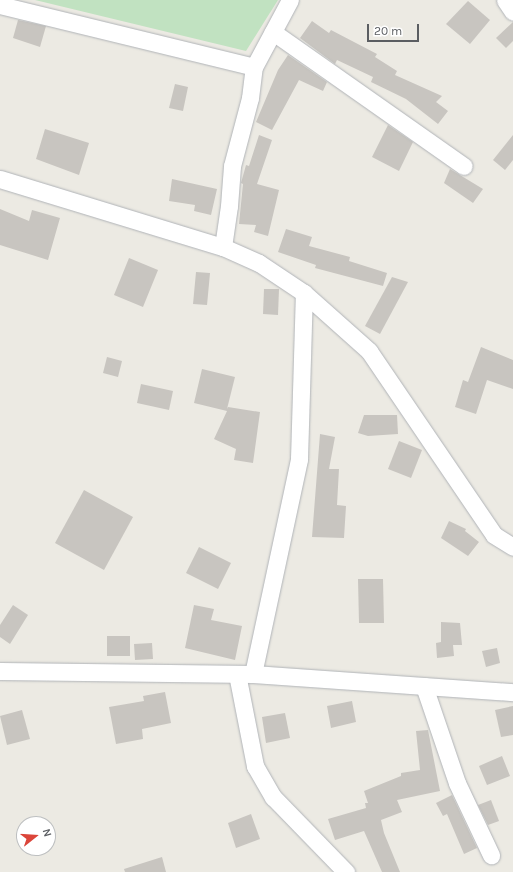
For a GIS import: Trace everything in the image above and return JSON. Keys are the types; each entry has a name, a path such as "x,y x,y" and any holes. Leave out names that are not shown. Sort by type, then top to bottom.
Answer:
{"street":[{"path":"223,247 230,206 232,166 250,98 254,67 290,0"},
{"path":"505,0 513,12"},
{"path":"0,6 254,67"},
{"path":"273,32 464,166"},
{"path":"0,179 223,247 259,264 304,293 370,351 494,535 513,546"},
{"path":"304,293 299,459 245,674 256,766 273,797 346,872"},
{"path":"0,671 245,674 513,692"},
{"path":"424,686 457,783 491,855"}],"green space":[{"path":"35,0 278,0 246,51"}],"building":[{"path":"468,1 490,20 470,44 446,24"},
{"path":"18,20 46,26 40,47 13,38"},
{"path":"312,21 329,33 331,30 377,54 375,57 397,71 395,75 442,96 436,102 448,111 438,124 406,99 371,82 373,77 337,60 335,64 300,38"},
{"path":"513,22 513,41 506,48 496,38"},
{"path":"288,55 327,82 323,91 299,80 272,130 256,122 278,70"},
{"path":"175,84 188,87 183,111 169,108"},
{"path":"388,125 413,142 399,171 372,157"},
{"path":"45,129 89,143 79,175 36,159"},
{"path":"259,135 272,140 257,184 279,190 268,236 254,232 256,225 239,224 243,184 241,183 246,165 249,166"},
{"path":"513,135 513,160 505,170 493,160"},
{"path":"450,169 483,189 473,203 444,183"},
{"path":"172,179 217,189 211,215 194,211 195,205 169,201"},
{"path":"0,209 29,221 32,210 60,218 48,260 0,245"},
{"path":"286,229 312,237 309,246 350,257 349,261 387,273 383,286 315,268 316,265 278,252"},
{"path":"129,258 158,270 143,307 114,295"},
{"path":"196,272 210,273 207,305 193,304"},
{"path":"392,277 408,282 380,334 365,326"},
{"path":"264,289 279,289 278,315 263,314"},
{"path":"481,347 513,360 513,389 487,380 476,414 455,407 463,380 468,382"},
{"path":"107,357 122,361 118,377 103,373"},
{"path":"202,369 235,377 227,409 228,407 260,412 253,463 234,460 236,449 214,439 227,411 194,403"},
{"path":"141,384 173,391 169,410 137,403"},
{"path":"364,415 397,415 398,434 368,436 358,433"},
{"path":"320,434 335,437 329,469 339,469 337,505 346,506 344,538 312,537"},
{"path":"399,441 422,450 411,478 388,469"},
{"path":"84,490 133,517 104,570 55,543"},
{"path":"449,521 466,529 465,531 479,542 468,556 441,538"},
{"path":"199,547 231,563 218,589 186,573"},
{"path":"358,579 383,579 384,623 359,623"},
{"path":"13,605 28,615 10,644 0,637 0,625"},
{"path":"194,605 214,609 211,620 242,626 235,660 185,648"},
{"path":"441,622 460,623 462,645 453,645 454,656 437,658 436,643 441,642"},
{"path":"107,636 130,636 130,656 107,656"},
{"path":"152,643 153,659 135,660 134,644"},
{"path":"497,648 500,663 486,667 482,651"},
{"path":"165,692 171,723 142,729 143,739 116,744 109,707 144,701 143,696"},
{"path":"352,701 356,722 331,728 327,706"},
{"path":"513,706 513,735 501,737 495,710"},
{"path":"22,710 30,739 7,745 0,716"},
{"path":"285,713 290,738 266,743 262,717"},
{"path":"428,730 440,791 397,800 402,812 381,820 384,833 400,872 382,872 364,831 335,840 328,819 366,808 365,803 368,803 364,791 401,776 401,773 420,770 416,731"},
{"path":"502,756 510,776 487,785 479,766"},
{"path":"452,795 477,848 464,854 447,814 443,816 436,803"},
{"path":"491,800 499,821 488,825 478,805"},
{"path":"251,814 260,839 236,848 228,823"},
{"path":"162,857 166,872 125,872 124,869"}]}
